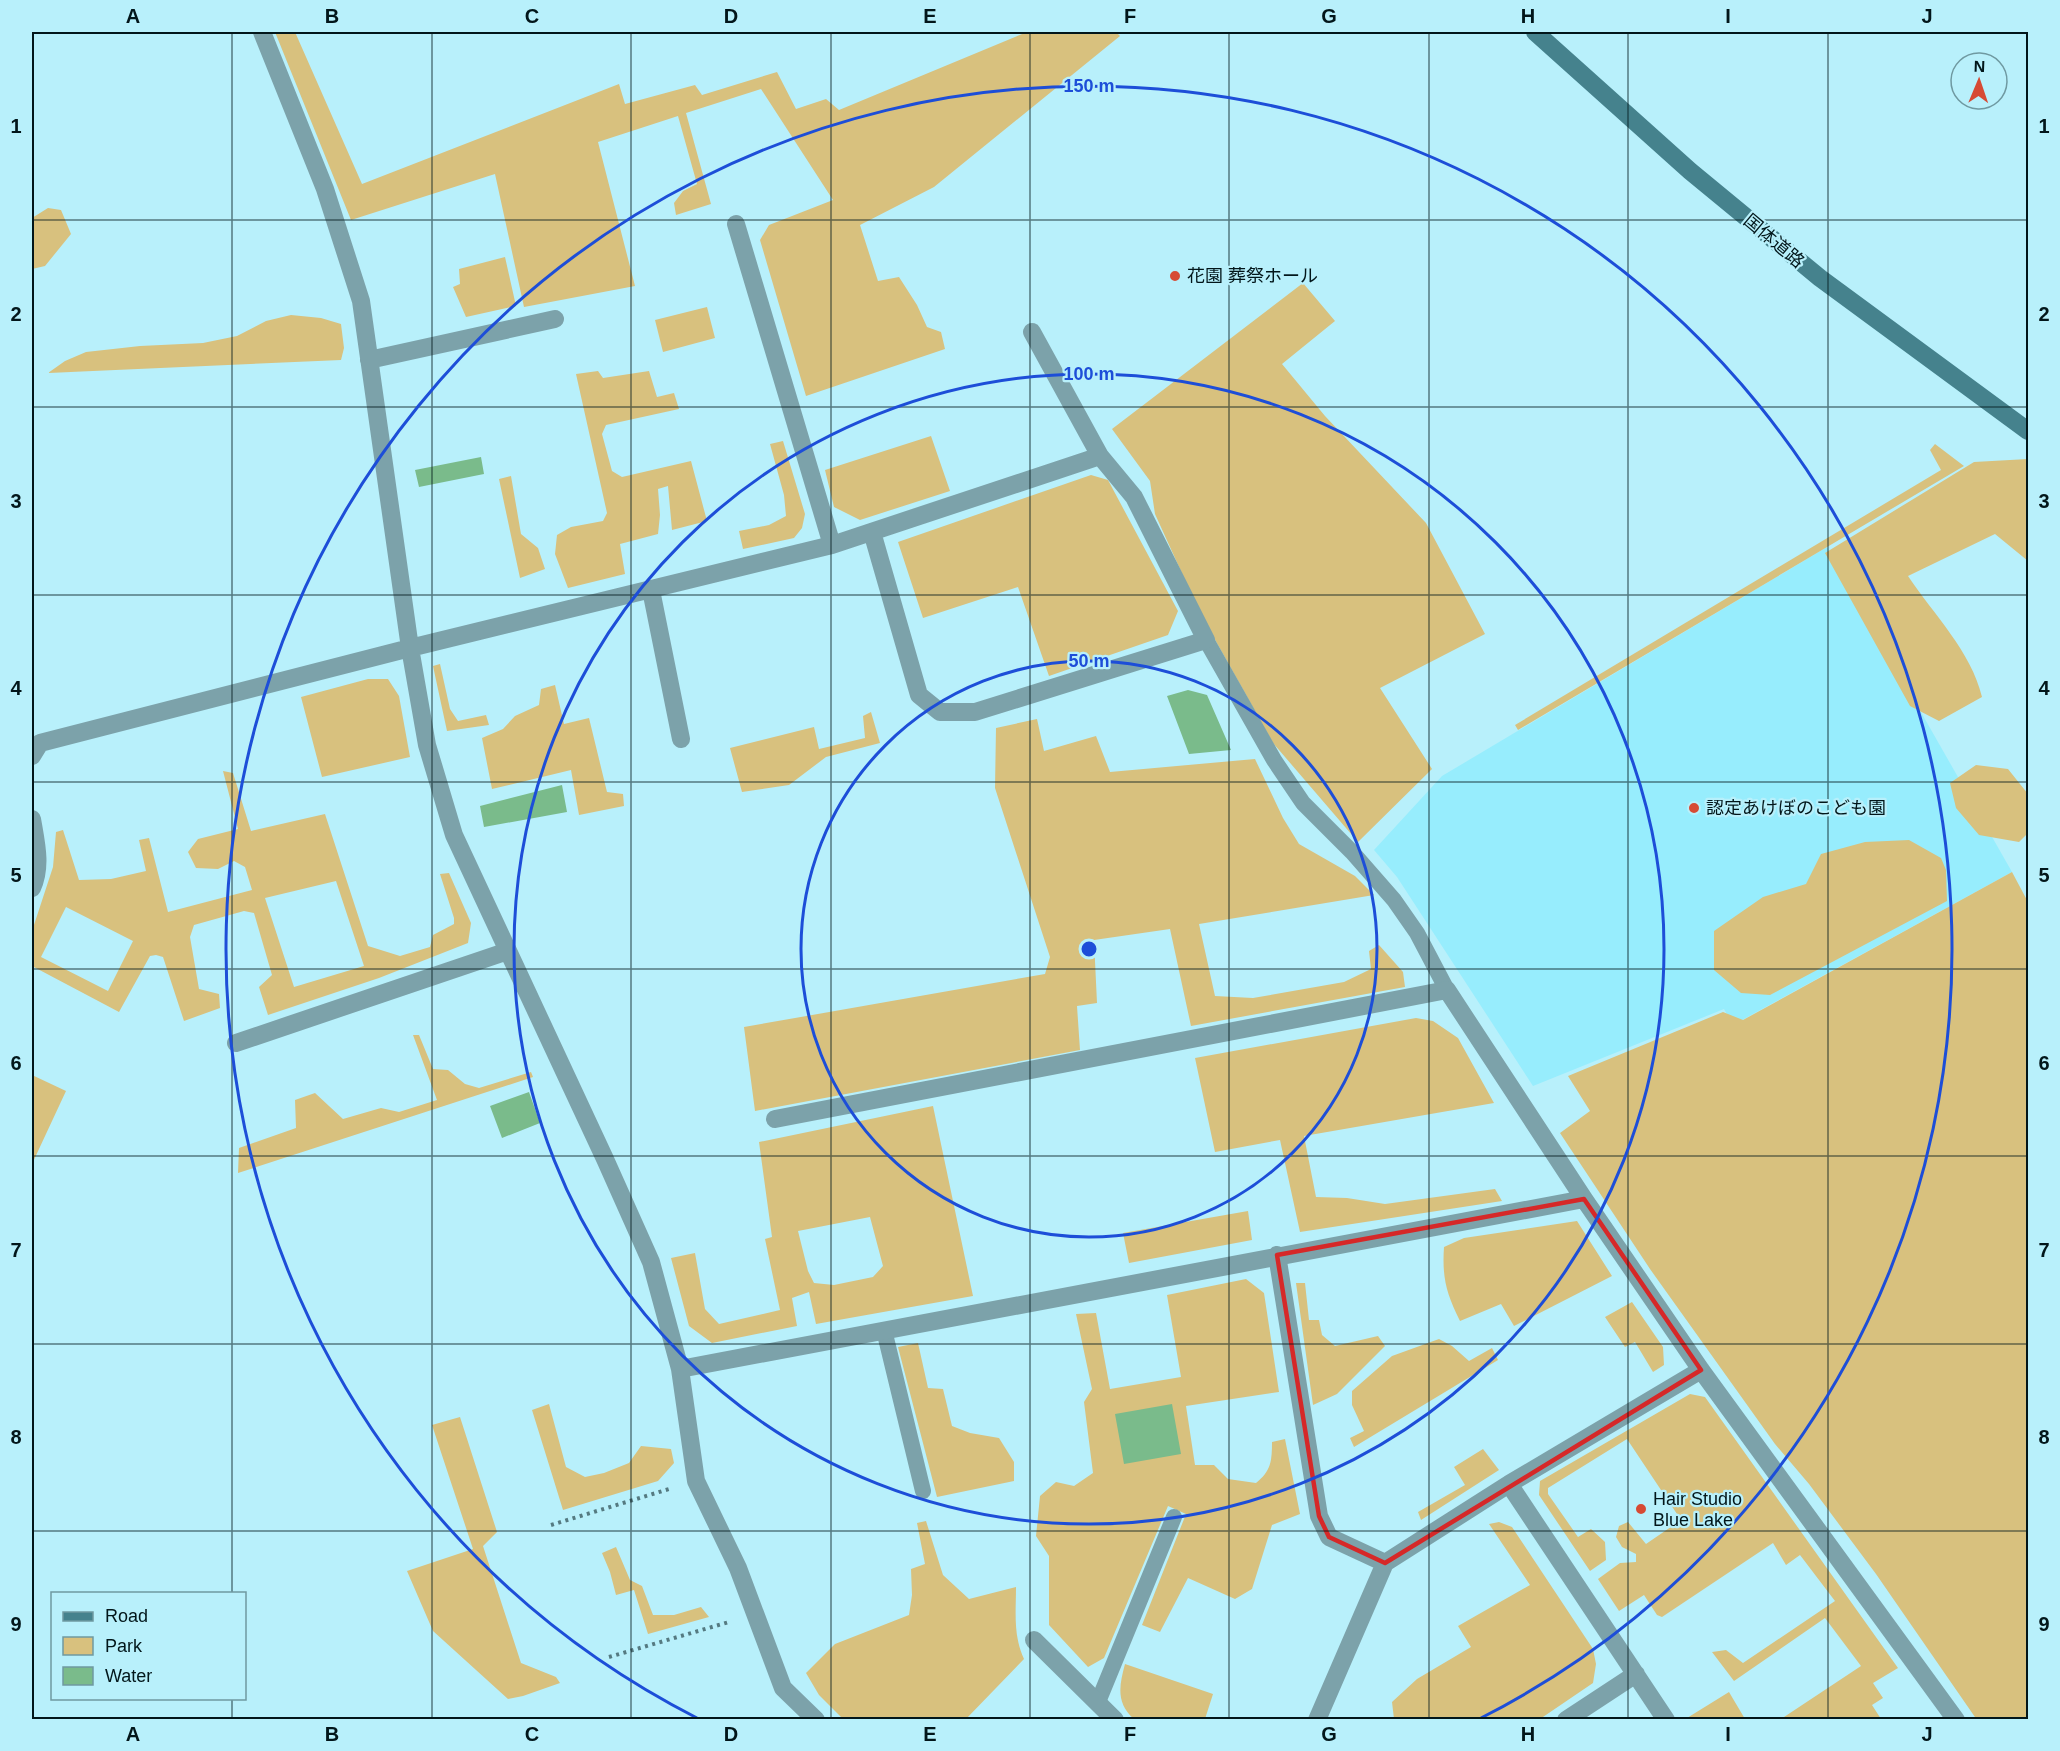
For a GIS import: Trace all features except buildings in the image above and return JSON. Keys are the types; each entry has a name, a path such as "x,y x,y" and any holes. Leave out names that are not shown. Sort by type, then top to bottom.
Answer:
{"street":[{"path":"262,32 325,189 361,302 410,648 427,745 454,835 651,1262 680,1369 696,1481 738,1568 783,1688 816,1719"},
{"name":"国体道路","path":"1534,32 1690,171 1820,278 2028,431"},
{"path":"736,225 832,545"},
{"path":"369,360 555,319"},
{"path":"872,532 919,695 940,712 975,712 1206,640 1134,497 1100,456 1032,332"},
{"path":"32,756 40,743 410,648 832,545 1100,456"},
{"path":"651,590 681,739"},
{"path":"32,819 38,854 32,888"},
{"path":"236,1044 508,951"},
{"path":"775,1119 1447,990 1701,1370 1953,1718"},
{"path":"680,1369 1584,1198"},
{"path":"1277,1255 1319,1516 1329,1537 1385,1563"},
{"path":"1317,1719 1385,1563 1509,1484 1701,1370"},
{"path":"1509,1484 1666,1719"},
{"path":"1034,1640 1115,1719"},
{"path":"1566,1719 1636,1674"}],"lane":[{"path":"1206,640 1274,760 1303,803 1352,852 1394,900 1417,933 1447,990"},
{"path":"884,1330 923,1491"},
{"path":"1098,1702 1174,1516"}],"path":[{"path":"551,1525 696,1481"},
{"path":"609,1656 756,1614"}],"highlighted area":[{"path":"1584,1199 1701,1370 1385,1563 1329,1537 1319,1516 1277,1255"}],"shaded area":[{"name":"認定あけぼのこども園","path":"1827,547 2012,872 1733,1025 1724,1009 1533,1086 1397,877 1374,850 1442,776"}],"green space":[{"path":"275,32 295,32 362,184 619,84 625,104 695,85 702,95 777,72 796,109 826,99 839,110 1027,32 1116,32 1120,36 934,187 860,225 878,281 899,277 917,305 927,327 941,332 945,349 806,396 760,240 769,225 833,200 761,89 686,113 711,204 676,215 674,203 683,191 697,184 678,116 598,142 635,286 524,307 495,174 351,220"},
{"path":"48,208 61,210 71,234 45,266 32,269 32,218"},
{"path":"505,257 516,306 466,317 453,287 460,284 459,269"},
{"path":"1303,283 1335,321 1282,364 1325,416 1426,523 1485,634 1380,688 1432,769 1358,842 1273,743 1200,613 1155,514 1150,481 1112,429"},
{"path":"707,307 715,338 663,352 655,320"},
{"path":"291,315 321,318 341,324 344,348 341,360 48,373 65,361 86,352 140,346 203,343 237,336 266,321"},
{"path":"598,371 603,378 649,371 657,397 674,393 679,409 606,425 602,434 612,471 622,477 691,461 707,521 672,530 668,486 658,489 660,515 658,534 620,544 625,574 568,588 555,554 557,535 571,527 603,521 607,513 576,374"},
{"path":"931,436 950,491 860,520 834,507 825,470"},
{"path":"783,441 805,514 802,528 794,538 743,549 739,531 769,525 786,516 784,495 770,444"},
{"path":"1935,444 1964,466 1518,730 1515,725 1941,470 1930,450"},
{"path":"2028,459 2028,561 1995,534 1908,576 1961,649 1977,680 1982,697 1939,721 1910,706 1825,553 1974,462"},
{"path":"1091,475 1108,480 1178,611 1168,635 1049,676 1018,587 923,618 898,542"},
{"path":"511,476 521,534 538,548 545,569 520,578 499,479"},
{"path":"440,664 450,709 458,721 486,715 489,725 447,731 433,666"},
{"path":"368,679 388,679 399,696 410,757 322,777 301,697"},
{"path":"555,685 564,724 589,718 607,792 623,794 624,806 579,815 571,770 492,789 482,738 503,729 515,716 539,705 541,689"},
{"path":"871,712 880,743 826,757 789,785 742,792 730,748 814,727 819,749 865,738 863,716"},
{"path":"1037,719 1044,751 1096,736 1110,772 1255,759 1283,818 1299,844 1355,876 1374,895 1199,924 1215,996 1253,998 1344,982 1371,969 1369,951 1379,945 1403,972 1405,987 1191,1026 1170,929 1094,940 1097,1003 1077,1006 1080,1050 755,1111 744,1027 1045,974 1050,957 995,788 996,728"},
{"path":"1976,765 2008,769 2028,794 2028,833 2019,842 1979,835 1956,808 1950,783"},
{"path":"223,771 233,773 251,831 325,814 368,946 400,956 430,947 433,935 454,924 440,874 449,873 471,923 468,943 379,978 268,1015 259,987 272,975 254,913 244,911 194,925 190,937 199,989 219,994 220,1008 184,1021 163,957 150,956 119,1012 32,966 32,931 53,867 56,832 63,830 79,880 111,879 146,871 139,840 149,838 168,912 252,890 245,867 234,861 218,869 196,868 188,852 198,839 238,829","holes":["336,881 364,966 294,987 265,898","66,907 133,941 108,991 41,957"]},
{"path":"1909,840 1941,858 1946,870 1947,901 1770,995 1741,993 1714,970 1714,931 1763,897 1806,884 1821,854 1865,842"},
{"path":"2012,872 2028,902 2028,1719 1977,1720 1876,1574 1809,1484 1775,1444 1650,1269 1560,1133 1590,1111 1568,1076 1723,1012 1743,1020"},
{"path":"1416,1018 1433,1021 1458,1038 1494,1103 1304,1136 1316,1197 1347,1198 1385,1204 1495,1189 1502,1201 1300,1232 1280,1140 1215,1152 1195,1058"},
{"path":"413,1035 419,1035 433,1069 448,1070 465,1084 479,1088 531,1072 533,1077 238,1173 239,1148 296,1128 295,1100 315,1093 343,1119 381,1108 399,1112 437,1100"},
{"path":"32,1075 66,1091 32,1164"},
{"path":"933,1106 973,1296 816,1324 809,1292 792,1298 797,1326 712,1343 689,1326 671,1258 695,1253 705,1309 719,1324 780,1310 765,1239 772,1237 759,1142","holes":["870,1217 883,1266 873,1277 834,1285 814,1283 808,1271 798,1231"]},
{"path":"1248,1211 1252,1240 1129,1263 1123,1233"},
{"path":"1577,1221 1612,1276 1514,1326 1501,1304 1460,1321 1446,1285 1444,1247 1464,1238"},
{"path":"1246,1279 1264,1293 1279,1392 1186,1406 1195,1465 1214,1465 1228,1479 1256,1483 1270,1465 1272,1442 1285,1439 1300,1514 1272,1525 1252,1589 1235,1599 1188,1578 1160,1632 1142,1625 1186,1514 1168,1506 1104,1658 1088,1667 1049,1625 1049,1556 1036,1536 1040,1496 1056,1482 1074,1486 1093,1473 1084,1402 1092,1389 1076,1314 1096,1313 1110,1389 1181,1377 1167,1295"},
{"path":"1296,1283 1305,1283 1309,1320 1319,1320 1322,1335 1335,1346 1378,1336 1385,1346 1337,1394 1313,1405"},
{"path":"1632,1302 1663,1347 1664,1365 1653,1372 1635,1342 1625,1347 1605,1317"},
{"path":"1439,1339 1452,1346 1469,1361 1492,1348 1498,1360 1354,1447 1350,1438 1364,1431 1352,1405 1352,1391 1392,1356"},
{"path":"918,1343 928,1388 943,1389 952,1426 970,1433 999,1438 1014,1462 1014,1481 937,1497 898,1347"},
{"path":"1690,1394 1705,1397 1898,1668 1873,1683 1883,1698 1872,1705 1881,1719 1781,1719 1861,1666 1825,1618 1734,1681 1712,1652 1726,1650 1743,1663 1835,1601 1800,1555 1786,1565 1773,1543 1662,1617 1657,1615 1644,1595 1619,1611 1598,1579 1620,1563 1636,1562 1636,1554 1622,1547 1616,1537 1619,1526 1628,1522 1646,1544 1681,1520 1627,1439 1548,1488 1548,1494 1578,1537 1591,1529 1605,1542 1606,1560 1590,1571 1539,1495 1540,1481"},
{"path":"549,1404 566,1467 585,1477 604,1473 629,1463 641,1446 671,1449 674,1463 658,1481 563,1510 532,1410"},
{"path":"460,1417 497,1532 483,1546 521,1663 556,1677 560,1683 508,1699 433,1631 407,1571 473,1549 432,1425"},
{"path":"1483,1449 1499,1470 1421,1520 1418,1512 1465,1485 1454,1467"},
{"path":"926,1521 943,1575 969,1599 1016,1587 1017,1633 1024,1659 966,1719 843,1719 819,1695 806,1673 835,1644 909,1615 912,1595 911,1569 925,1564 917,1523"},
{"path":"1499,1522 1512,1527 1593,1649 1596,1664 1593,1683 1540,1719 1394,1719 1392,1702 1417,1679 1471,1647 1458,1626 1530,1585 1489,1524"},
{"path":"616,1547 630,1580 642,1586 653,1615 674,1615 701,1607 709,1617 648,1634 634,1590 616,1595 602,1553"},
{"path":"1125,1664 1213,1694 1205,1719 1134,1719 1124,1707 1120,1694"},
{"path":"1729,1692 1745,1719 1687,1718"}],"water":[{"path":"481,457 484,474 419,487 415,470"},
{"path":"1188,690 1207,695 1231,750 1189,754 1167,696"},
{"path":"562,785 567,812 484,827 480,806"},
{"path":"529,1092 540,1123 502,1138 490,1106"},
{"path":"1172,1404 1181,1454 1124,1464 1115,1414"}],"place":[{"name":"花園 葬祭ホール","path":"1175,276"},
{"name":"認定あけぼのこども園","path":"1694,808"},
{"name":"Hair Studio Blue Lake","path":"1641,1509"}]}
